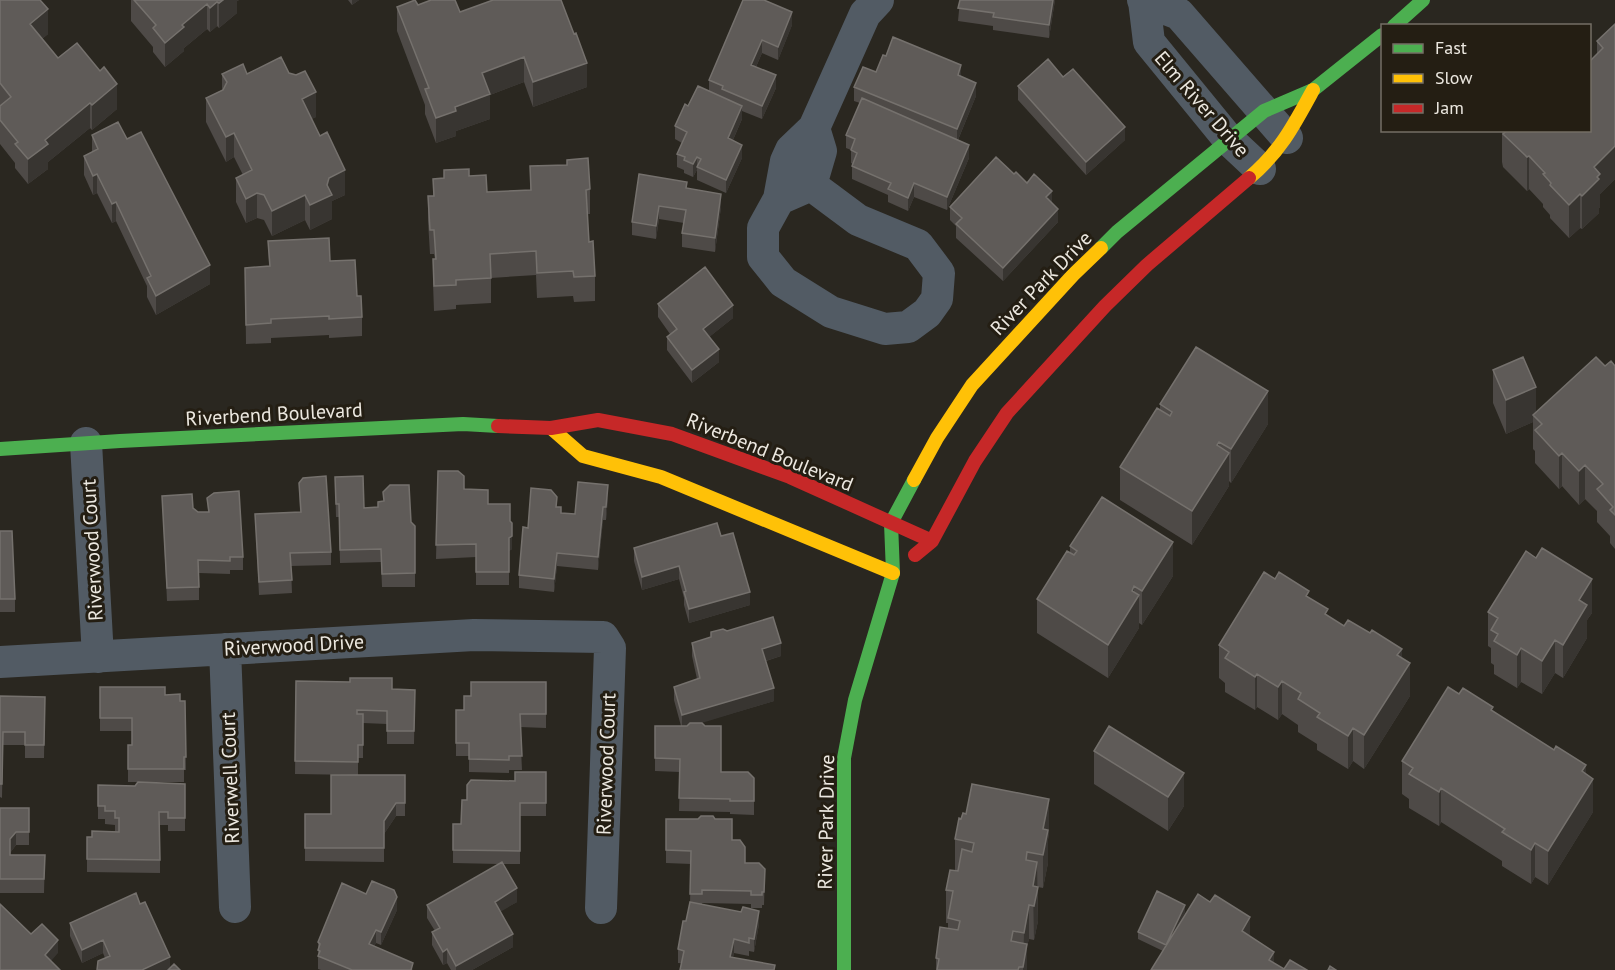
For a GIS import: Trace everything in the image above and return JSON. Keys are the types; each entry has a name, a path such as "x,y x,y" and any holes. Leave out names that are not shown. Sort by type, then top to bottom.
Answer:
{"street":[{"name":"Elm River Drive","path":"1260,169 1229,140 1149,42 1144,0 1179,14 1287,138"},
{"path":"1396,24 1423,0"},
{"path":"811,185 858,220 918,245 939,273 937,299 927,313 908,327 885,329 831,312 783,282 763,257 763,228 779,199 786,161 791,150 814,129 862,5"},
{"name":"River Park Drive","path":"844,970 844,758 855,700 893,573 891,523 937,438 972,385 1073,275 1117,232 1264,111 1313,90 1381,36"},
{"name":"River Park Drive","path":"893,573 932,542 975,461 1007,412 1105,306 1148,265 1260,169 1287,138 1313,90"},
{"path":"779,199 811,185 821,152 814,129"},
{"name":"Riverbend Boulevard","path":"0,449 463,424 551,428 598,420 672,434 789,477 932,542"},
{"path":"551,428 583,456 661,477 893,573"},
{"name":"Riverwood Court","path":"86,443 98,657"},
{"name":"Riverwood Drive","path":"0,662 474,635 589,638"},
{"name":"Riverwood Court","path":"589,638 603,638 610,648 601,908"},
{"name":"Riverwell Court","path":"225,649 235,907"}],"building":[{"path":"0,0 40,0 48,9 30,24 58,58 77,43 100,71 104,67 117,84 45,140 48,144 28,159 15,144 18,142 0,120 0,106 11,97 0,83"},
{"path":"134,0 223,0 210,8 207,4 165,43 153,28 156,25"},
{"path":"415,0 418,5 431,0 455,0 460,12 493,0 561,0 587,63 533,82 524,57 482,73 490,94 455,107 456,111 436,118 425,89 429,88 397,7"},
{"path":"743,0 764,0 792,12 778,47 762,40 751,65 776,75 762,106 722,89 723,86 709,80"},
{"path":"960,0 1053,0 1049,25 993,17 994,13 958,8"},
{"path":"1615,24 1615,146 1594,167 1600,174 1597,177 1599,179 1569,205 1550,185 1551,183 1543,174 1545,173 1503,134 1505,132 1591,132 1591,60 1603,48 1597,41"},
{"path":"893,37 961,65 958,75 976,83 957,129 854,87 863,67 876,72 883,55 886,56"},
{"path":"281,57 289,73 296,75 305,71 316,92 302,99 320,136 327,132 345,170 329,178 327,185 332,195 310,205 305,195 272,211 264,195 257,193 246,199 236,178 252,170 234,133 226,137 206,98 223,90 227,82 222,74 243,64 247,74"},
{"path":"1048,59 1063,77 1073,69 1125,127 1086,162 1018,86"},
{"path":"698,86 742,106 728,138 742,145 726,180 697,167 701,159 697,157 693,164 677,154 687,132 675,126 685,104 688,106"},
{"path":"862,98 969,145 947,197 914,183 908,198 888,189 891,183 852,166 857,153 851,150 855,139 846,135"},
{"path":"118,122 127,139 141,132 210,265 156,296 147,278 151,276 116,202 112,204 97,174 93,176 84,156 98,149 92,135"},
{"path":"996,157 1027,183 1034,174 1052,191 1046,197 1058,209 1003,268 956,224 962,218 950,207"},
{"path":"588,158 590,189 586,190 589,242 593,241 595,276 574,277 573,271 537,273 536,251 490,254 491,278 456,280 456,285 434,286 433,259 436,259 434,230 430,230 428,196 434,196 433,179 444,178 444,170 469,169 469,176 486,175 487,192 531,190 530,166 567,165 567,160"},
{"path":"639,174 687,182 686,188 721,194 715,238 682,233 686,210 659,206 656,226 632,222"},
{"path":"329,238 330,261 355,260 357,296 361,296 362,317 271,319 271,323 246,325 245,268 270,266 268,241"},
{"path":"705,267 733,305 703,329 719,349 692,370 667,337 677,329 658,304"},
{"path":"1196,347 1268,391 1231,449 1219,442 1217,445 1229,453 1192,511 1120,467 1157,408 1170,416 1172,412 1160,404"},
{"path":"1523,357 1536,387 1506,400 1493,370"},
{"path":"1596,357 1605,366 1611,361 1615,366 1615,515 1610,510 1613,507 1597,489 1603,484 1585,465 1579,471 1562,453 1559,456 1535,430 1542,424 1533,415"},
{"path":"438,471 458,471 464,476 464,489 488,490 488,504 510,504 512,536 509,538 509,572 476,572 476,544 436,545"},
{"path":"326,476 331,552 290,553 292,580 259,582 255,514 301,512 299,483 303,478"},
{"path":"363,476 364,508 378,507 378,502 384,501 383,492 390,485 409,485 411,522 415,526 415,573 382,574 381,549 340,550 339,504 336,504 335,477"},
{"path":"578,482 608,485 606,507 603,507 598,557 557,553 554,579 519,575 523,527 528,528 531,488 551,490 557,497 556,507 561,507 561,513 575,514"},
{"path":"239,491 243,557 230,557 230,561 198,560 199,587 167,588 162,496 192,494 193,508 198,512 209,512 207,498 214,493"},
{"path":"1102,497 1173,542 1142,591 1134,586 1132,591 1139,595 1108,645 1037,599 1067,551 1074,555 1077,551 1070,546"},
{"path":"717,523 721,536 733,533 750,592 689,609 679,566 642,577 634,548"},
{"path":"0,531 12,531 15,599 0,599"},
{"path":"1542,548 1592,579 1579,600 1587,605 1563,645 1555,640 1542,661 1521,648 1517,655 1494,641 1498,634 1491,630 1498,618 1488,612 1526,551 1536,558"},
{"path":"1264,572 1275,579 1279,572 1309,591 1306,596 1328,609 1325,614 1344,626 1348,620 1370,633 1372,630 1402,649 1397,655 1410,663 1364,735 1353,728 1348,736 1317,717 1320,713 1298,699 1301,693 1282,681 1278,687 1257,674 1255,677 1225,658 1229,652 1219,645"},
{"path":"773,617 781,643 762,649 774,688 682,715 674,687 700,678 692,643 711,637 711,632 723,629 727,631"},
{"path":"350,678 392,678 392,689 415,690 414,731 387,731 387,711 357,710 357,714 363,714 363,745 358,745 358,762 295,761 296,681 350,682"},
{"path":"471,682 546,682 546,714 520,714 522,756 509,756 509,760 469,759 469,743 456,743 456,710 464,710 464,696 471,696"},
{"path":"100,687 165,687 165,695 180,694 180,701 185,701 186,757 184,757 184,769 128,769 128,745 132,745 132,718 100,718"},
{"path":"1448,687 1459,694 1463,688 1493,707 1491,710 1554,750 1556,746 1586,765 1582,771 1593,779 1548,851 1535,843 1531,850 1502,832 1505,829 1441,788 1439,792 1409,774 1413,768 1402,761"},
{"path":"0,696 45,697 44,745 25,745 25,732 3,732 2,784 0,784"},
{"path":"690,723 721,726 721,772 748,772 754,778 754,801 679,798 680,759 655,758 655,726 687,726"},
{"path":"1109,726 1184,773 1168,797 1094,751"},
{"path":"515,772 546,772 546,803 520,803 520,851 453,850 453,824 461,824 462,800 467,800 467,785 471,780 515,781"},
{"path":"331,775 405,775 405,803 396,803 384,821 384,848 305,848 305,814 331,814"},
{"path":"138,782 185,784 185,818 168,818 168,812 159,812 160,860 87,859 87,837 92,837 92,831 119,832 119,818 115,818 115,811 105,811 105,806 98,806 98,785 135,786"},
{"path":"972,784 1049,799 1043,829 1048,830 1043,855 1027,852 1026,860 1037,862 1033,886 1038,887 1034,906 1029,905 1024,933 1013,931 1011,941 1027,944 1023,967 1019,967 1018,970 937,970 939,959 936,958 940,927 958,930 960,921 948,918 953,891 946,890 950,870 958,871 962,849 972,852 974,843 955,839 959,818 961,819 963,813 966,814"},
{"path":"0,808 29,808 29,832 16,832 10,839 10,855 45,855 44,879 0,879"},
{"path":"701,816 732,819 732,840 740,840 745,847 745,863 759,863 765,869 762,895 751,895 751,891 702,890 702,894 690,894 691,851 666,850 666,819 698,819"},
{"path":"502,862 517,888 495,902 513,934 456,966 447,949 443,952 432,932 440,928 427,905"},
{"path":"372,881 394,890 397,897 381,932 376,930 369,944 413,963 411,970 352,970 318,956 320,944 318,942 342,883 366,894"},
{"path":"1157,891 1185,905 1166,945 1138,932"},
{"path":"136,893 140,904 145,902 170,957 142,970 97,970 98,961 110,956 103,940 82,950 70,923"},
{"path":"1198,894 1210,902 1215,895 1250,917 1242,931 1274,952 1269,960 1284,969 1290,960 1307,970 1151,970"},
{"path":"690,902 741,912 743,907 759,911 754,939 749,938 749,943 734,939 730,957 775,965 774,970 680,970 684,951 678,949 683,921 686,921"},
{"path":"0,904 31,934 42,924 58,940 45,955 60,970 0,970"},
{"path":"174,964 180,970 168,970"}],"traffic: fast":[{"path":"1396,24 1423,0"},
{"path":"1101,248 1117,232 1264,111 1313,90 1381,36"},
{"path":"0,449 463,424 498,426"},
{"path":"844,970 844,758 855,700 893,573 891,523 914,480"}],"traffic: slow":[{"path":"1249,178 1278,148 1313,90"},
{"path":"914,480 937,438 972,385 1073,275 1101,248"},
{"path":"551,428 583,456 661,477 893,573"}],"traffic: jam":[{"path":"915,555 932,541 975,461 1007,413 1105,306 1147,265 1249,178"},
{"path":"498,426 551,428 598,420 672,434 790,477 932,541"}]}
